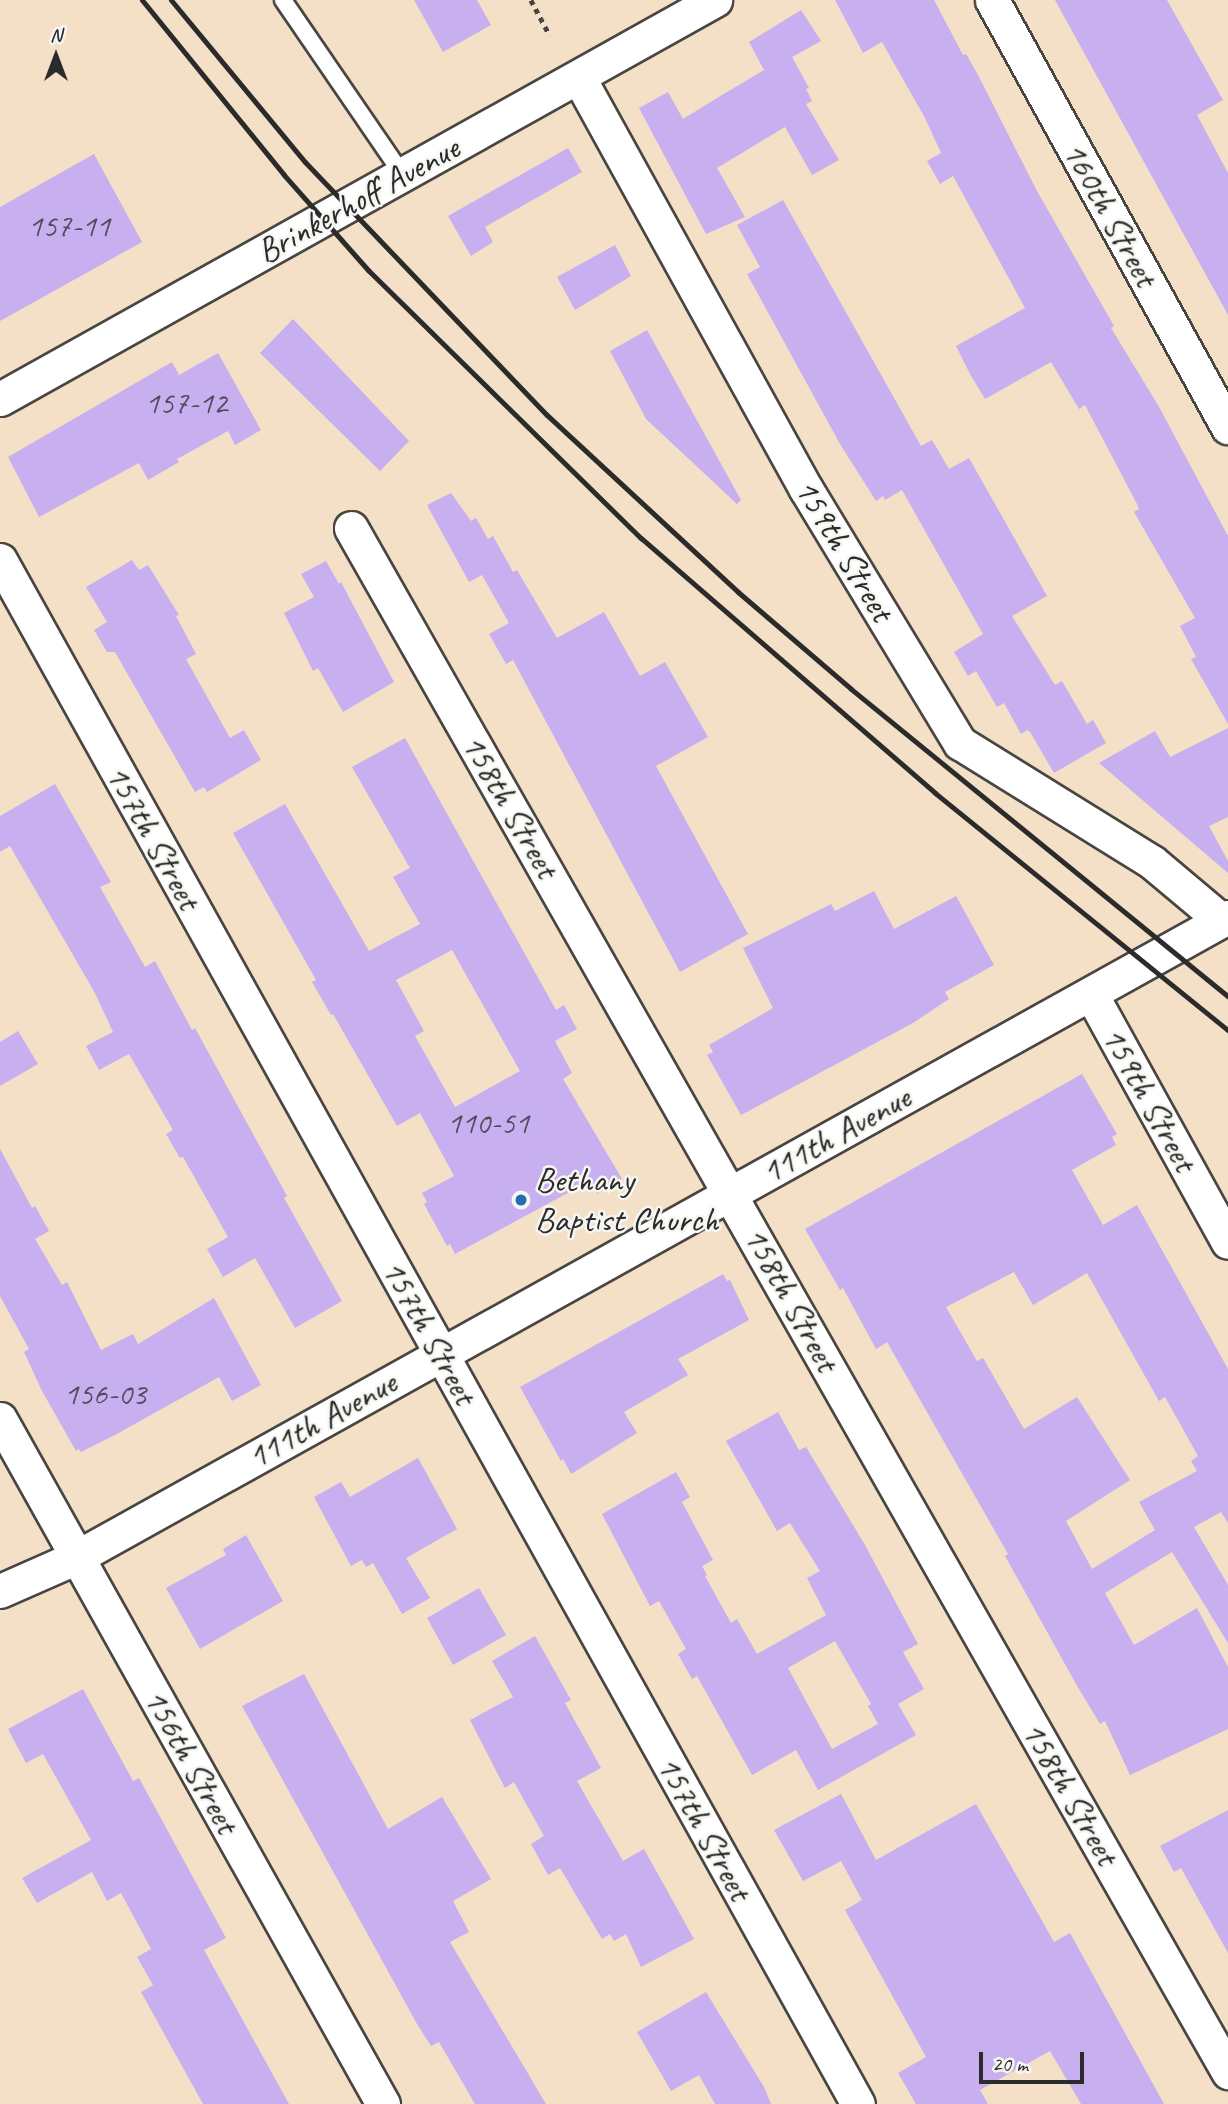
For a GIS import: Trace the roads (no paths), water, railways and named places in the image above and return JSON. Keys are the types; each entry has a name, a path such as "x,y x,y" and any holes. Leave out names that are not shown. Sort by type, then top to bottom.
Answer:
{"street":[{"name":"Brinkerhoff Avenue","path":"0,399 715,0"},
{"name":"160th Street","path":"992,0 1228,427"},
{"name":"159th Street","path":"579,78 806,489 960,743 1152,862 1225,918"},
{"name":"158th Street","path":"351,528 1228,2072"},
{"name":"157th Street","path":"0,560 858,2104"},
{"name":"111th Avenue","path":"0,1591 77,1557 1225,918"},
{"name":"159th Street","path":"1091,994 1228,1242"},
{"name":"156th Street","path":"0,1419 383,2104"}],"lane":[{"path":"283,0 404,175"}],"railway":[{"path":"142,0 284,175 368,270 641,538 935,793 1228,1030"},
{"path":"171,0 305,162 547,415 738,592 851,689 1228,996"}],"place":[{"name":"Bethany Baptist Church","path":"521,1200"}]}
